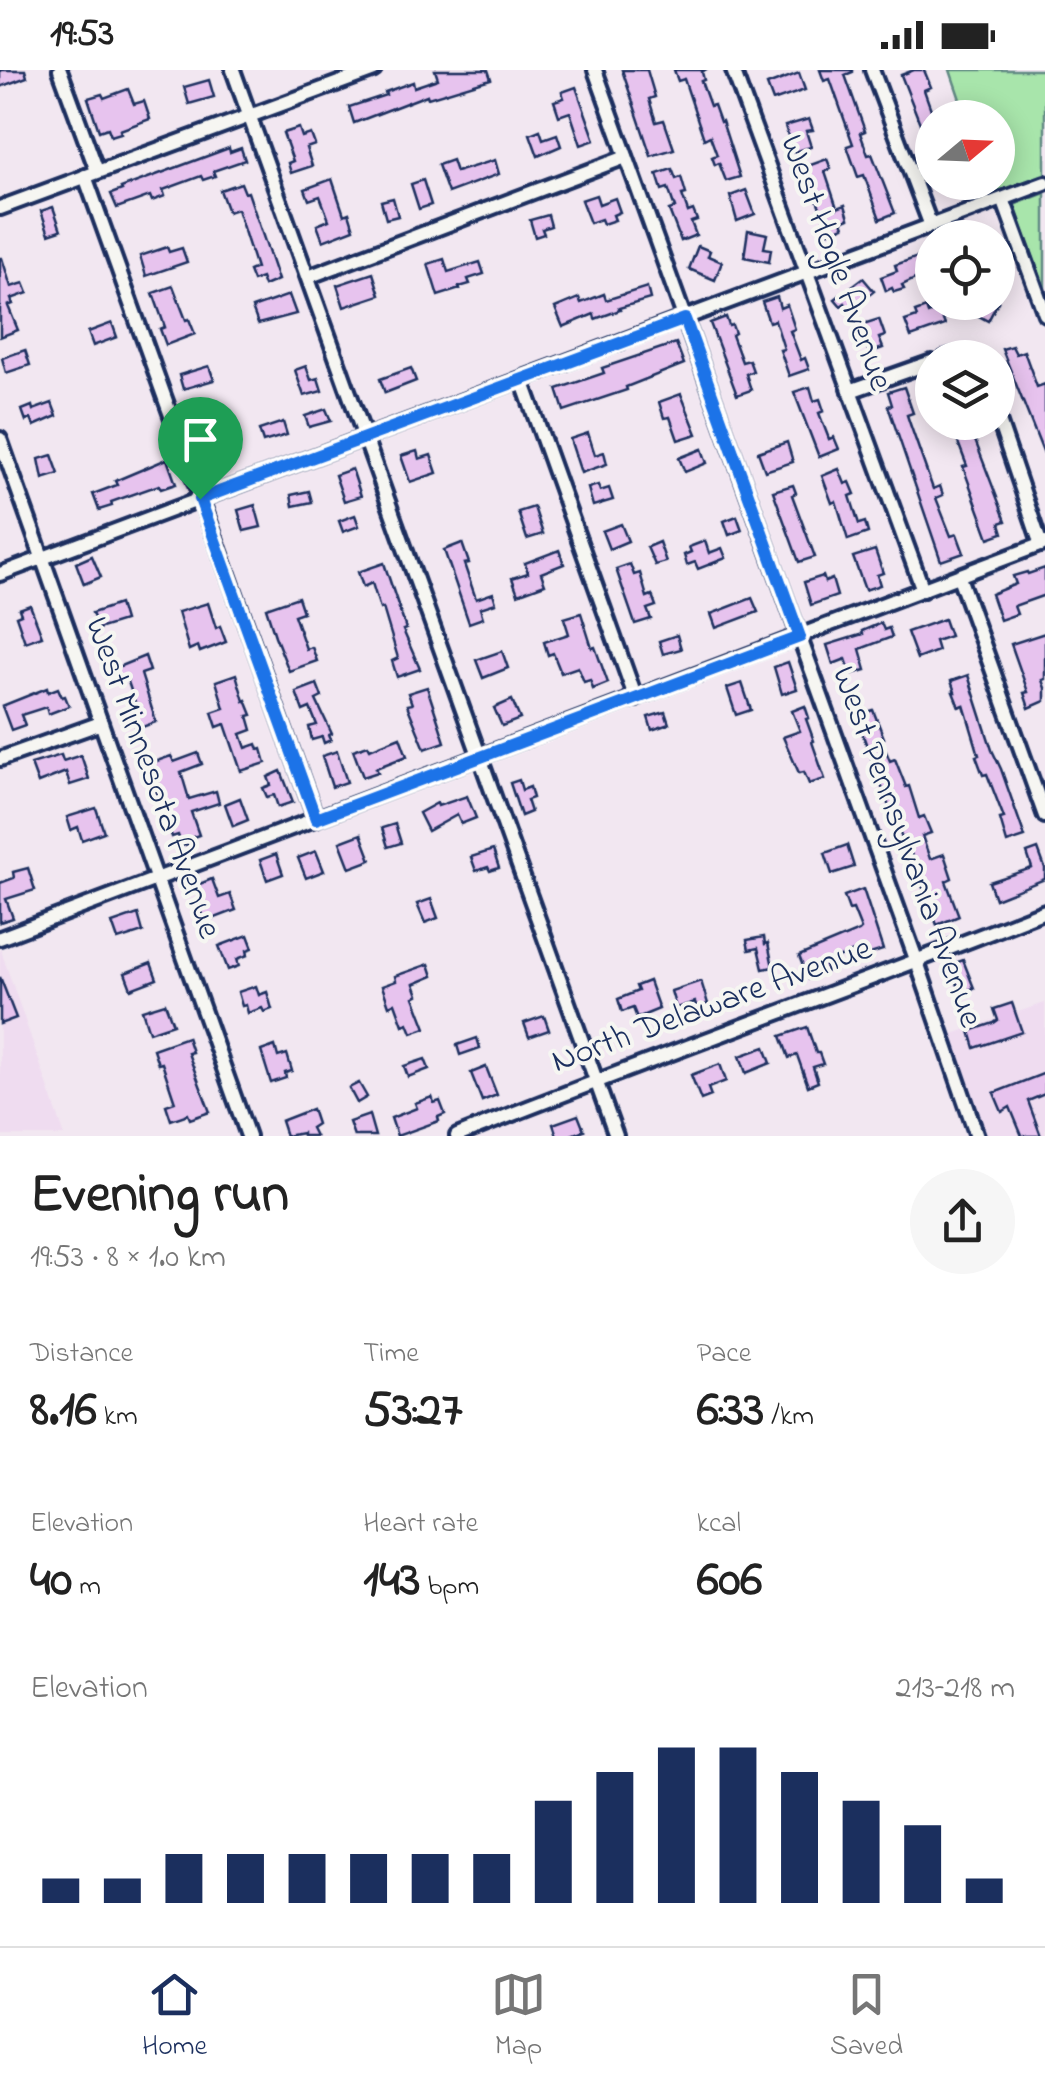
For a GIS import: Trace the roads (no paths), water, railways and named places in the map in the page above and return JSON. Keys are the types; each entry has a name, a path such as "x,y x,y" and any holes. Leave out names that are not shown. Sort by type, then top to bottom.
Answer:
{"street":[{"path":"60,70 200,499 316,819"},
{"path":"233,70 616,1136"},
{"path":"0,208 374,70"},
{"name":"West Pennsylvania Avenue","path":"595,70 977,1136"},
{"path":"872,70 929,220"},
{"name":"West Hogle Avenue","path":"738,71 923,590"},
{"path":"308,276 626,156"},
{"path":"1015,194 1045,183"},
{"path":"947,220 999,200"},
{"path":"1002,200 1045,314"},
{"path":"0,574 915,232"},
{"path":"850,391 915,368"},
{"path":"522,380 636,699"},
{"name":"West Minnesota Avenue","path":"0,439 248,1136"},
{"path":"0,938 1043,544 1006,440"},
{"path":"959,577 1045,816"},
{"path":"0,759 101,724"},
{"name":"North Delaware Avenue","path":"457,1136 1045,912"}]}
